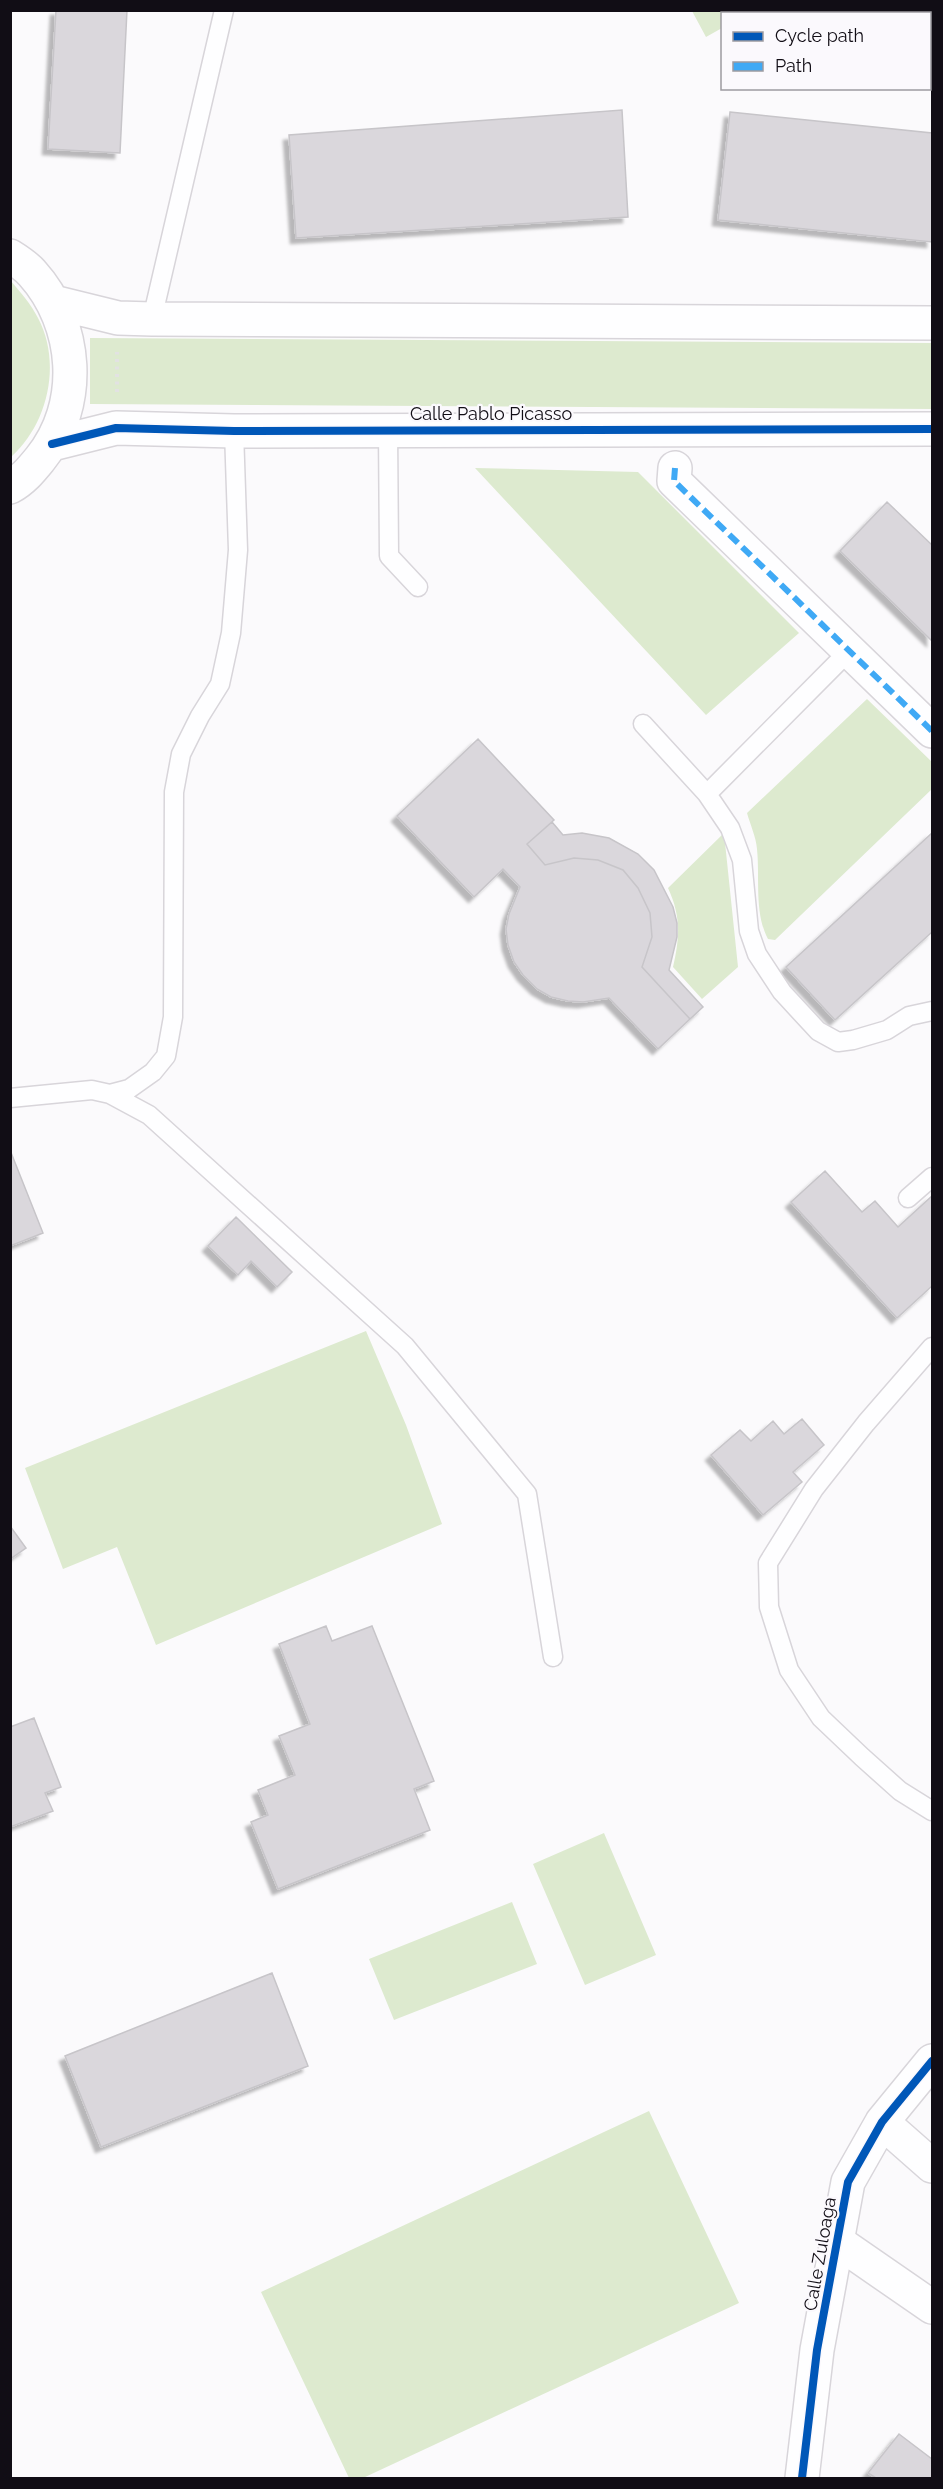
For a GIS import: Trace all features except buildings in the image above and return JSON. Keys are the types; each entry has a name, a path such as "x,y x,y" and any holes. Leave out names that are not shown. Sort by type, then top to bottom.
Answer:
{"street":[{"path":"10,256 32,272 53,302 70,348 70,398 52,444 21,482 10,488"},
{"path":"53,302 118,318 152,319 933,323"},
{"name":"Calle Pablo Picasso","path":"52,444 116,428 234,431 933,429"},
{"path":"675,468 674,481 933,731"},
{"name":"Calle Zuloaga","path":"801,2478 817,2350 848,2182 882,2122 933,2061"},
{"path":"882,2122 933,2166"},
{"path":"838,2242 933,2307"}],"lane":[{"path":"152,319 224,10"},
{"path":"388,429 389,556 418,587"},
{"path":"110,1094 129,1089 153,1072 166,1056 173,1017 174,792 181,754 200,716 220,684 231,633 238,550 234,431"},
{"path":"707,794 849,651"},
{"path":"642,724 707,794 730,828 742,860 749,931 757,954 782,992 818,1031 838,1042 853,1041 886,1030 909,1016 933,1011"},
{"path":"10,1098 92,1090 110,1094 150,1114 405,1346 527,1494 553,1657"},
{"path":"908,1198 933,1177"},
{"path":"933,1347 866,1423 814,1489 768,1563 769,1607 789,1670 821,1718 837,1734 900,1791 933,1811"}],"path":[{"path":"116,428 118,318"}],"green space":[{"path":"692,11 756,11 721,12 721,29 706,37"},
{"path":"11,281 38,318 49,354 50,373 42,410 34,428 11,457"},
{"path":"90,338 932,343 932,409 90,404"},
{"path":"475,468 638,472 799,633 706,715"},
{"path":"867,699 932,762 932,789 775,940 768,939 759,907 756,844 747,813"},
{"path":"724,833 738,967 702,999 673,967 678,927 675,908 668,888"},
{"path":"366,1331 406,1425 442,1524 156,1645 117,1547 63,1569 25,1468"},
{"path":"604,1833 656,1955 585,1985 533,1864"},
{"path":"512,1902 537,1964 394,2020 369,1959"},
{"path":"649,2111 739,2303 363,2478 349,2478 261,2292"}],"marked path":[{"path":"675,468 674,481 932,731"}],"cycle path":[{"path":"52,444 116,428 234,431 932,429"},
{"path":"802,2478 817,2350 848,2182 882,2122 932,2061"}]}
